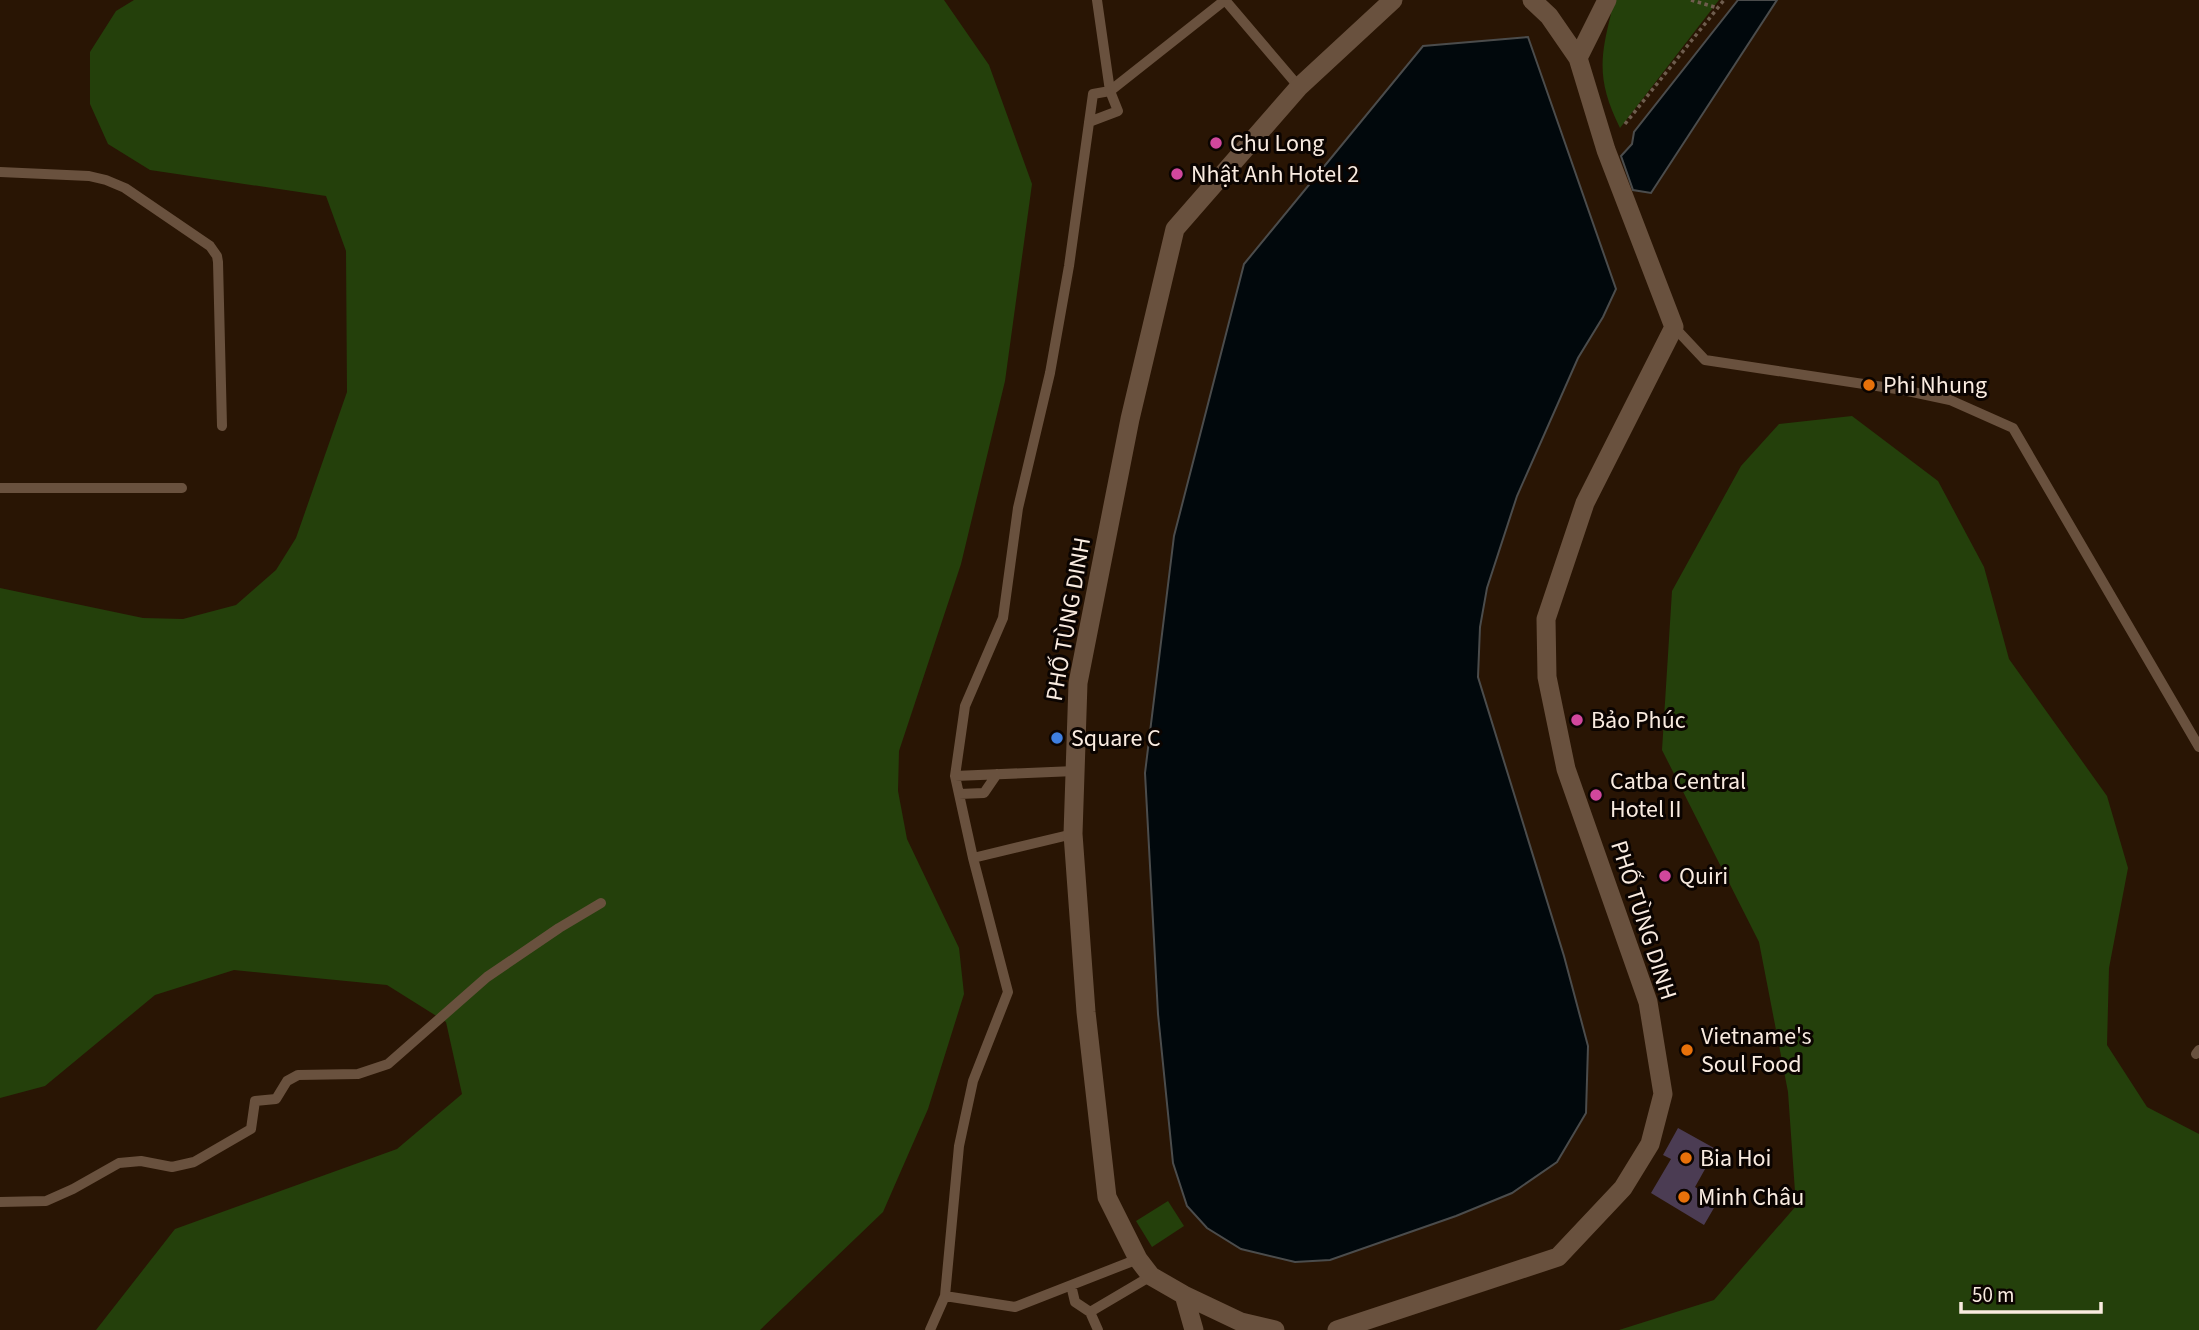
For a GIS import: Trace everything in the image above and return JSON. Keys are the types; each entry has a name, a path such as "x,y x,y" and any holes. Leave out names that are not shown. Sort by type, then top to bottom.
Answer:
{"street":[{"name":"PHỐ TÙNG DINH","path":"1276,1330 1241,1322 1151,1276 1138,1259 1108,1197 1086,1012 1073,834 1078,683 1130,419 1175,229 1299,87 1393,0"},
{"path":"1532,0 1549,16 1578,58 1605,150 1674,327"},
{"path":"1578,58 1608,0"},
{"name":"PHỐ TÙNG DINH","path":"1337,1330 1558,1257 1623,1188 1650,1144 1663,1094 1648,1002 1566,769 1547,677 1546,619 1585,503 1674,327"},
{"path":"1184,1295 1194,1330"}],"lane":[{"path":"1089,122 1118,111 1110,91 1097,0"},
{"path":"930,1330 945,1296 959,1146 973,1081 1009,992 973,858 955,776 965,706 1003,618 1018,508 1050,373 1069,266 1093,94 1110,91 1225,0 1299,87"},
{"path":"0,172 89,176 106,180 125,188 210,246 218,262 222,426"},
{"path":"1674,327 1705,360 1903,390 1950,400 2013,428 2199,747"},
{"path":"0,488 182,488"},
{"path":"955,776 1075,771"},
{"path":"959,794 984,793 998,774"},
{"path":"973,858 1073,834"},
{"path":"0,1202 46,1201 120,1163 141,1161 172,1167 194,1162 251,1129 255,1101 276,1099 292,1078 304,1074 358,1074 387,1064 487,977 601,903"},
{"path":"945,1296 1015,1307 1138,1259"},
{"path":"1090,1311 1151,1276"},
{"path":"1071,1285 1076,1302 1090,1311 1098,1330"}],"path":[{"path":"1690,0 1718,8"},
{"path":"1625,124 1724,0"}],"green space":[{"path":"134,0 944,0 989,65 1032,184 1005,381 961,564 899,751 898,791 907,839 959,948 964,994 928,1109 883,1212 760,1330 96,1330 175,1229 397,1149 462,1094 446,1022 387,985 234,970 155,995 45,1086 0,1098 0,588 143,618 183,619 236,605 276,570 296,538 347,392 346,251 326,196 150,170 108,144 90,104 90,52 116,11"},
{"path":"1604,0 1719,0 1620,128 1604,85 1604,45 1611,14"},
{"path":"1852,416 1938,481 1984,567 2009,659 2107,796 2128,868 2109,968 2107,1045 2147,1107 2199,1134 2199,1330 1619,1330 1714,1300 1796,1206 1788,1092 1759,942 1662,750 1672,591 1741,466 1779,424"},
{"path":"1168,1201 1184,1226 1152,1247 1136,1221"}],"shaded area":[{"path":"1738,0 1777,0 1651,193 1633,190 1621,156 1632,144 1634,132"},
{"path":"1528,37 1616,289 1603,317 1578,358 1517,496 1487,588 1480,627 1478,677 1564,956 1588,1046 1586,1113 1557,1162 1512,1193 1456,1216 1330,1260 1295,1262 1241,1249 1207,1228 1187,1206 1173,1163 1158,1014 1145,773 1174,536 1244,264 1423,46"}],"building":[{"path":"1678,1128 1723,1153 1716,1166 1709,1162 1695,1187 1718,1201 1704,1225 1651,1193 1671,1159 1663,1155"}],"place":[{"name":"Chu Long","path":"1216,143"},
{"name":"Nhật Anh Hotel 2","path":"1177,174"},
{"name":"Phi Nhung","path":"1869,385"},
{"name":"Bảo Phúc","path":"1577,720"},
{"name":"Square C","path":"1057,738"},
{"name":"Catba Central Hotel II","path":"1596,795"},
{"name":"Quiri","path":"1665,876"},
{"name":"Vietname's Soul Food","path":"1687,1050"},
{"name":"Bia Hoi","path":"1686,1158"},
{"name":"Minh Châu","path":"1684,1197"}]}
